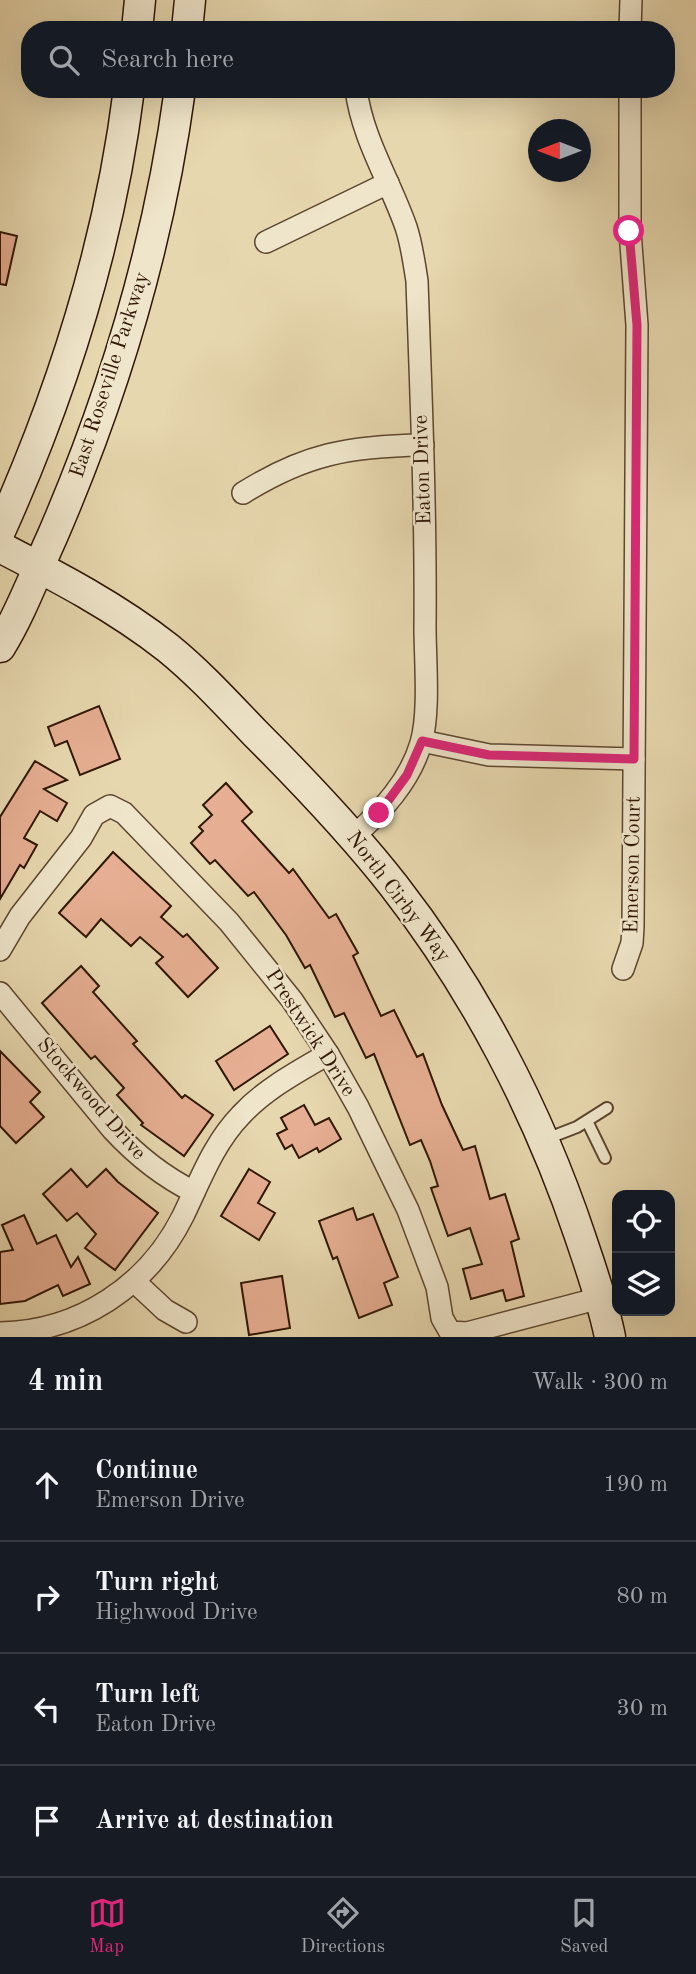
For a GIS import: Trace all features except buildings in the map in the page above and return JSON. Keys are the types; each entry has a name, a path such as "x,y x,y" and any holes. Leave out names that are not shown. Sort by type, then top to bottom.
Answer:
{"main road":[{"path":"138,21 140,0"},
{"path":"188,21 190,0"},
{"path":"0,531 34,451 69,355 114,184 128,98"},
{"name":"East Roseville Parkway","path":"0,647 12,628 79,473 120,358 151,243 178,98"},
{"name":"North Cirby Way","path":"0,547 68,582 135,624 200,675 306,784 401,897 450,966 515,1080 544,1140 572,1213 610,1337"}],"street":[{"path":"630,21 631,0"},
{"name":"Eaton Drive","path":"353,837 379,813 397,790 416,758 422,741 425,705 426,580 417,281 407,228 365,130 358,98"},
{"name":"Emerson Court","path":"623,969 632,935 634,759 637,325 629,231 630,98"},
{"path":"266,242 388,183"},
{"path":"243,493 289,467 318,456 369,447 422,445"},
{"path":"422,741 489,755 634,759"},
{"name":"Prestwick Drive","path":"0,950 20,916 81,838 94,815 110,806 124,813 229,922 292,1000 327,1054 358,1107 408,1210 437,1287 442,1318 450,1332 467,1333 600,1298"},
{"name":"Stockwood Drive","path":"0,993 132,1150 153,1168 194,1192"},
{"path":"0,1334 33,1331 77,1317 98,1307 135,1282 168,1244 205,1166 239,1116 259,1097 327,1054"},
{"path":"135,1282 164,1310 186,1322"}],"lane":[{"path":"544,1140 587,1121 607,1108"},
{"path":"587,1121 605,1158"}],"route":[{"path":"379,813 407,775 422,741 489,755 634,759 637,325 629,231"}]}
